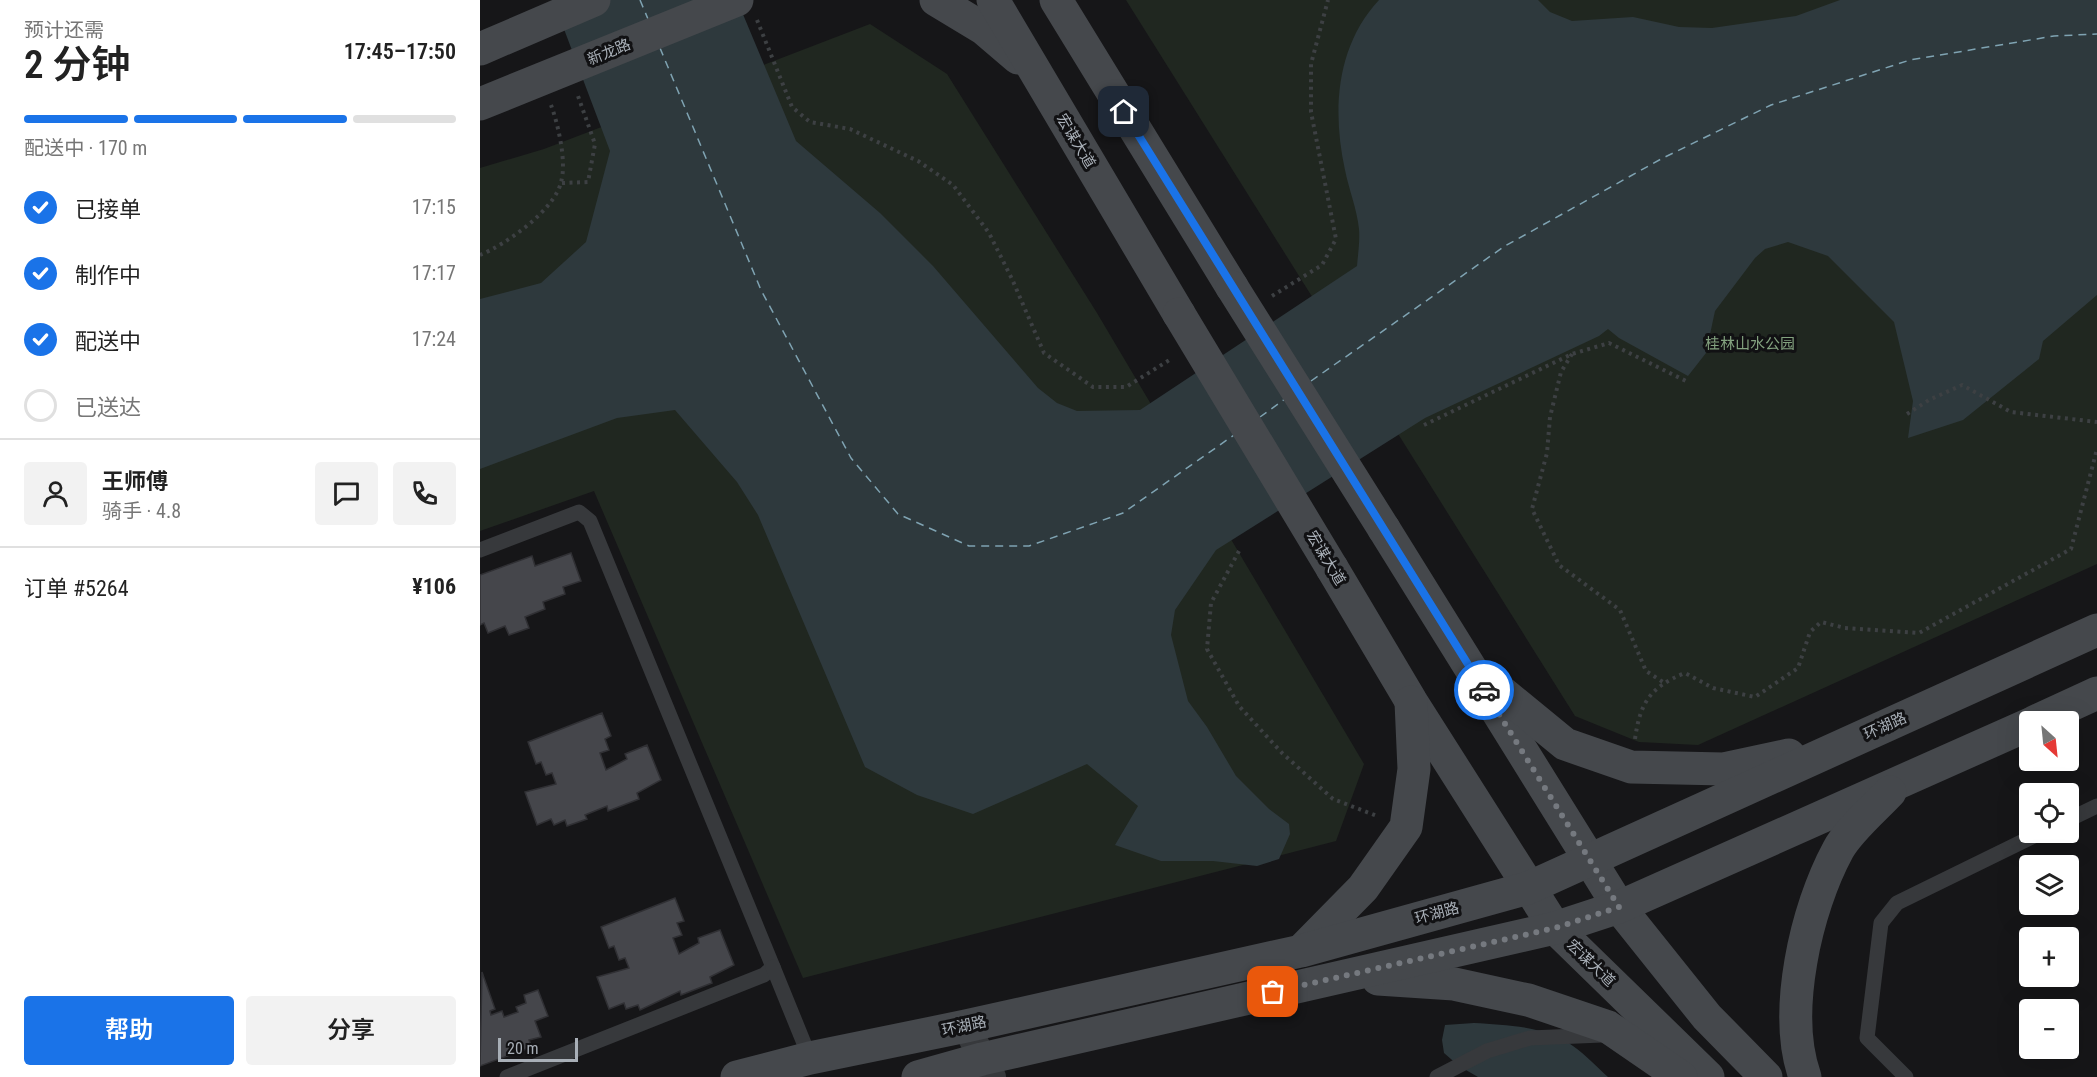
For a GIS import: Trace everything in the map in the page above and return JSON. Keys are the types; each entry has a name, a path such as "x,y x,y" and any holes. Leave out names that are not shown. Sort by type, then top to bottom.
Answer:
{"main road":[{"path":"480,49 594,0"},
{"name":"新龙路","path":"480,104 737,0"},
{"path":"936,0 984,29 1037,74"},
{"name":"宏谋大道","path":"993,0 1411,701 1528,888 1555,928 1708,1077"},
{"path":"1056,0 1232,287 1470,666 1588,861 1619,907 1707,1017 1766,1077"},
{"path":"1080,0 1088,53"},
{"name":"环湖路","path":"737,1077 810,1058 966,1026 1301,951 1528,888 2097,630"},
{"path":"1470,666 1565,744 1631,767 1724,769 1849,742"},
{"path":"2058,711 2097,693"},
{"path":"1301,951 1363,888 1406,827 1414,769 1411,701"},
{"path":"918,1077 987,1068 1340,977 1555,928 1619,907 2019,729"},
{"path":"1805,1077 1797,1056 1796,1003 1808,920 1839,848 1898,783"},
{"path":"1340,977 1454,984 1528,1000 1608,1027 1681,1077"}],"street":[{"path":"966,1026 987,1068"}],"lane":[{"path":"480,549 579,512 590,521 810,1058"},
{"path":"2079,814 2097,806"},
{"path":"1906,1077 1867,1038 1881,924 1884,917 1897,903 2020,843"},
{"path":"507,1077 764,975 773,967"},
{"path":"1437,1077 1487,1051 1530,1038 1618,1035"}],"path":[{"path":"561,183 588,182 595,144 575,88"},
{"path":"480,255 491,251 538,218 561,183 560,132 549,100"},
{"path":"1424,425 1572,354 1609,342 1688,382"},
{"path":"1572,354 1561,372 1550,417 1547,453 1532,509 1559,565 1620,609 1646,671 1663,682"},
{"path":"1907,414 1929,400 1962,385 2012,412 2097,422"},
{"path":"1631,767 1639,711 1663,682 1685,673 1713,688 1755,697 1798,668 1810,632 1821,622 1845,628 1919,633 2071,549 2097,449"},
{"path":"1239,551 1211,603 1207,649 1239,706 1282,753 1333,799 1406,827"}],"green space":[{"name":"桂林山水公园","path":"1126,0 2097,0 2097,564 1698,745 1639,742 1575,716"},
{"path":"870,24 947,74 1097,313 1364,764 1336,841 803,978 594,491 480,531 480,168 544,149"}],"shaded area":[{"path":"553,0 737,0 796,141 880,213 933,266 1038,388 1057,403 1077,411 1140,410 1357,266 1359,229 1341,148 1339,102 1346,58 1365,18 1379,0 1538,0 1550,12 1572,21 1633,17 1679,27 1712,28 1796,16 1840,0 2097,0 2097,295 2043,341 2039,359 1963,420 1908,438 1913,401 1894,322 1828,256 1788,242 1765,249 1755,258 1715,311 1706,353 1688,376 1619,338 1608,329 1599,336 1425,418 1216,550 1175,610 1171,635 1188,701 1207,727 1236,776 1269,809 1289,824 1290,834 1279,859 1257,866 1213,861 1161,861 1115,845 1138,806 1087,764 973,814 917,795 865,767 758,515 737,482 675,410 617,418 480,469 480,299 541,283 586,242 610,151"},
{"path":"1474,1023 1525,1028 1551,1034 1578,1050 1608,1077 1478,1077 1459,1066 1444,1053 1442,1040 1445,1025"}],"building":[{"path":"571,553 581,581 563,587 565,594 543,602 545,609 525,617 529,628 509,635 505,626 488,633 484,623 480,625 480,575 532,556 535,566"},
{"path":"602,713 611,736 605,739 609,750 600,753 606,770 627,759 625,754 647,745 661,780 637,793 639,799 608,811 607,806 585,815 587,819 567,826 565,820 554,825 551,819 537,825 525,792 556,784 552,773 546,775 541,762 536,764 528,742"},
{"path":"675,898 684,921 677,923 682,935 673,938 679,954 699,943 698,938 720,930 734,965 710,977 712,983 681,995 680,991 640,1010 638,1005 626,1009 624,1003 609,1009 597,977 629,968 625,958 619,960 614,946 609,948 601,927"},
{"path":"482,972 495,1009 490,1011 491,1015 502,1011 504,1017 518,1012 516,1007 526,1003 524,995 538,990 548,1016 535,1021 541,1037 529,1040 532,1047 480,1066"}],"ferry route":[{"path":"640,0 648,19"},
{"path":"1311,381 1505,246 1661,159 1771,105 1910,60 2054,36 2097,34"},
{"path":"660,48 761,290 851,458 898,514 969,546 1029,546 1123,513 1234,435"},
{"path":"1260,417 1285,399"}],"way so far":[{"path":"1273,992 1555,928 1619,907 1588,861 1484,690"}],"route":[{"path":"1124,112 1484,690"}]}
